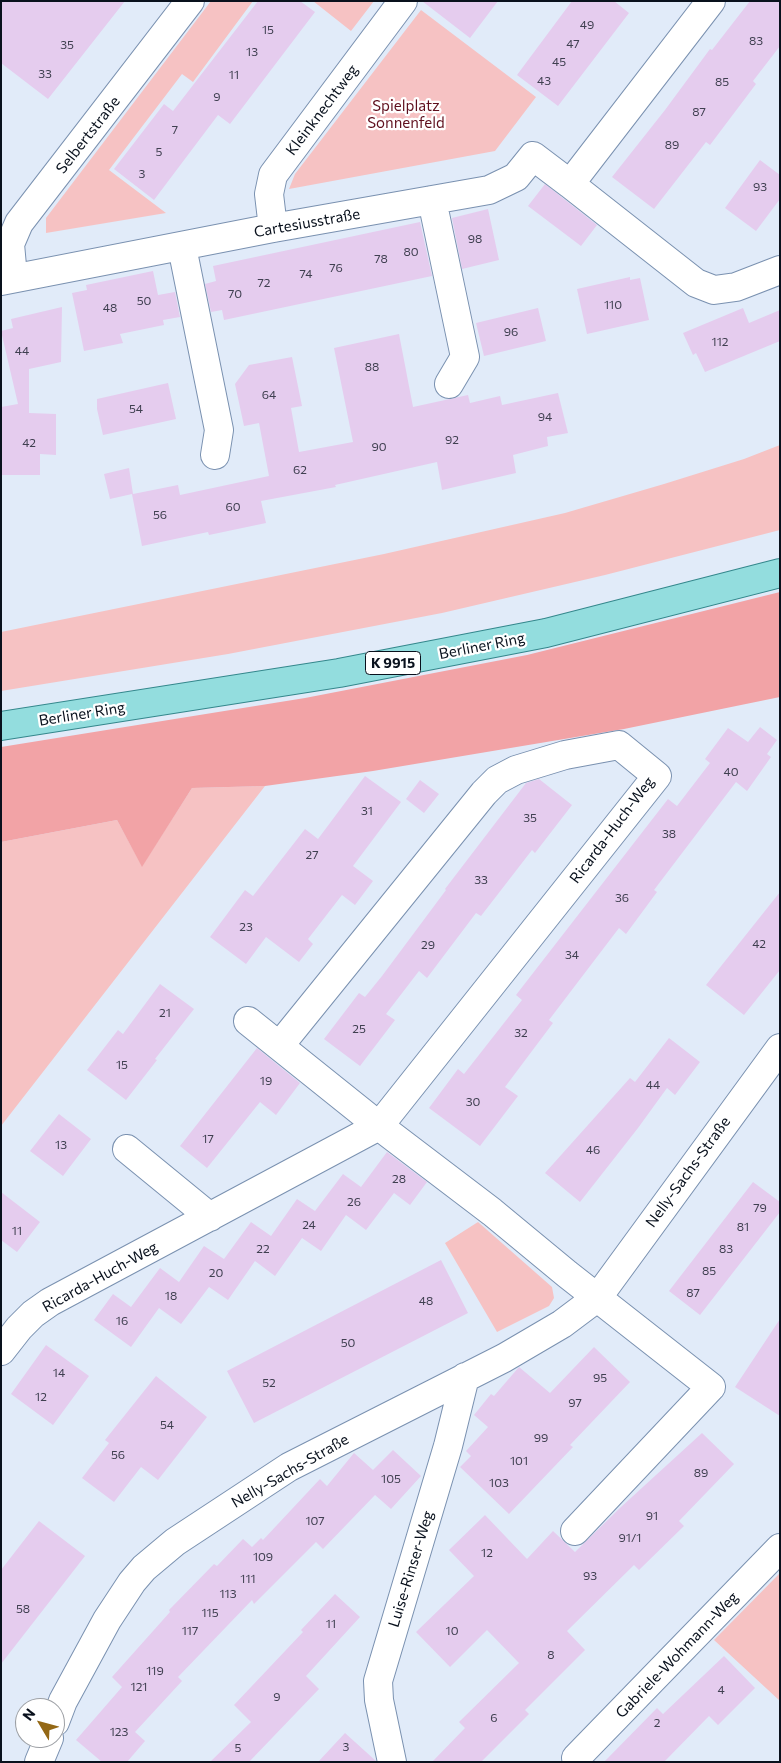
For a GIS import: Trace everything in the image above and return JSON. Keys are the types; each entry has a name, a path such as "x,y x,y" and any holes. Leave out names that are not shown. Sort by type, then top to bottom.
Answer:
{"main road":[{"name":"Berliner Ring","path":"1,726 339,673 537,635 780,573"}],"street":[{"name":"Selbertstraße","path":"7,279 10,244 19,223 190,1"},
{"name":"Kleinknechtweg","path":"273,228 269,194 273,175 403,1"},
{"path":"570,184 711,1"},
{"name":"Cartesiusstraße","path":"7,279 182,247 273,228 489,190 516,177 533,156 696,283 714,290 736,287 780,270"},
{"path":"432,200 465,357 449,384"},
{"path":"182,247 219,430 215,455"},
{"name":"Ricarda-Huch-Weg","path":"1,1351 33,1314 50,1302 379,1126 658,776 619,745 565,755 516,770 498,780 484,793 280,1045"},
{"path":"248,1021 711,1387 575,1531"},
{"name":"Nelly-Sachs-Straße","path":"65,1698 107,1620 144,1568 175,1542 289,1467 535,1340 562,1324 598,1297 780,1048"},
{"path":"127,1150 210,1216"},
{"name":"Luise-Rinser-Weg","path":"392,1762 379,1700 378,1681 451,1438 465,1377"},
{"name":"Gabriele-Wohmann-Weg","path":"578,1762 576,1758 780,1548"},
{"path":"39,1762 44,1748"}],"green space":[{"path":"211,1 253,1 193,82 182,74 109,170 166,213 46,233 46,218"},
{"path":"313,1 374,1 351,31"},
{"name":"Spielplatz Sonnenfeld","path":"421,10 536,97 495,151 289,189 295,174"},
{"path":"780,445 780,530 605,575 442,613 228,654 1,691 1,632 384,554 565,513 744,459"},
{"path":"265,786 1,1126 1,842 117,820 142,866 192,788"},
{"path":"478,1222 552,1287 554,1298 549,1306 497,1332 445,1243"},
{"path":"780,1573 780,1701 714,1640"}],"shaded area":[{"path":"780,592 780,697 624,729 373,771 265,786 192,788 142,867 117,820 1,842 1,747 305,698 527,655"}],"building":[{"path":"1,1 125,1 48,99 1,63"},
{"path":"258,1 300,1 315,12 230,124 218,115 154,200 114,169 164,104 173,111"},
{"path":"422,1 498,1 470,38"},
{"path":"572,1 614,1 629,13 558,106 517,75"},
{"path":"750,1 780,1 780,46 753,81 756,84 710,145 706,142 654,209 612,177 710,49 712,50"},
{"path":"760,160 780,175 780,199 756,231 725,208"},
{"path":"545,184 597,225 581,246 528,206"},
{"path":"488,209 499,260 462,269 452,218"},
{"path":"420,222 432,276 224,320 222,310 211,312 205,284 216,281 213,266"},
{"path":"153,271 158,295 175,292 180,317 163,320 164,325 120,334 123,343 84,351 72,293 87,290 86,285"},
{"path":"630,277 630,280 640,278 649,320 587,334 577,289"},
{"path":"62,307 61,362 29,369 29,413 56,414 56,455 40,454 40,475 1,475 1,407 18,404 1,331 13,328 11,319"},
{"path":"538,308 546,341 484,356 476,323"},
{"path":"743,308 749,323 780,310 780,341 705,372 696,353 693,355 683,333"},
{"path":"399,334 413,407 468,395 470,403 500,396 502,405 558,393 568,433 547,437 548,446 513,455 516,473 442,490 437,462 335,485 336,487 261,501 266,523 209,535 208,532 142,546 132,494 110,499 104,474 129,468 133,494 178,485 180,495 269,476 259,423 244,426 235,384 249,365 292,357 302,406 291,408 299,452 353,442 334,348"},
{"path":"168,383 176,419 103,435 97,409 97,399"},
{"path":"760,727 777,740 767,754 771,757 747,791 736,782 654,890 657,892 626,934 619,928 549,1020 553,1023 505,1087 518,1096 480,1146 429,1108 458,1069 464,1074 522,1000 516,995 668,799 677,806 710,763 705,759 728,728 748,742"},
{"path":"365,776 401,802 353,866 373,881 355,905 342,895 308,939 313,944 299,962 266,937 246,964 210,937 245,890 253,896 305,829 318,839"},
{"path":"539,779 572,805 535,853 532,850 481,916 476,913 427,978 419,971 386,1014 395,1020 360,1066 324,1039 359,993 365,997 382,976 445,889 526,783"},
{"path":"420,780 439,794 424,813 406,799"},
{"path":"780,892 780,970 744,1015 706,985"},
{"path":"160,984 194,1009 126,1100 87,1070 118,1030 123,1034"},
{"path":"669,1038 700,1062 675,1095 667,1088 580,1202 545,1173 630,1078 635,1082"},
{"path":"257,1048 300,1083 276,1115 260,1102 207,1168 180,1146"},
{"path":"59,1114 91,1139 63,1176 30,1151"},
{"path":"387,1152 427,1182 410,1205 394,1193 366,1230 346,1215 321,1251 302,1238 275,1276 255,1261 228,1300 209,1287 181,1324 159,1308 131,1347 94,1320 113,1294 131,1307 160,1268 179,1282 204,1246 224,1259 251,1222 271,1236 297,1199 315,1211 343,1174 361,1187"},
{"path":"753,1182 780,1202 780,1212 700,1315 669,1291"},
{"path":"1,1192 40,1222 17,1252 1,1240"},
{"path":"441,1260 468,1313 254,1423 227,1371"},
{"path":"780,1319 780,1416 735,1387"},
{"path":"46,1345 89,1376 53,1425 11,1394"},
{"path":"594,1347 630,1382 570,1445 573,1447 509,1514 460,1467 471,1456 466,1451 488,1427 474,1415 491,1394 494,1396 519,1367 550,1393"},
{"path":"156,1376 207,1417 158,1480 141,1467 114,1502 82,1478 109,1443 105,1440"},
{"path":"702,1433 734,1464 679,1521 684,1526 639,1570 634,1565 567,1631 585,1650 525,1710 529,1714 481,1762 432,1762 465,1728 459,1722 519,1663 487,1630 450,1667 416,1632 474,1576 449,1550 485,1515 527,1559 553,1531 575,1552"},
{"path":"393,1450 421,1476 391,1509 375,1495 323,1549 316,1542 254,1604 252,1600 178,1677 182,1681 135,1732 145,1741 127,1762 102,1762 76,1740 122,1687 112,1677 170,1612 169,1610 214,1564 217,1566 243,1539 252,1547 261,1538 263,1540 320,1479 327,1486 354,1453 373,1470"},
{"path":"39,1521 85,1556 1,1664 1,1570"},
{"path":"335,1594 360,1617 306,1676 319,1689 249,1762 210,1762 251,1722 234,1705 303,1632 301,1630"},
{"path":"724,1656 755,1688 718,1725 709,1716 664,1762 604,1762 657,1708 663,1714"},
{"path":"345,1733 376,1761 376,1762 318,1762"}]}
